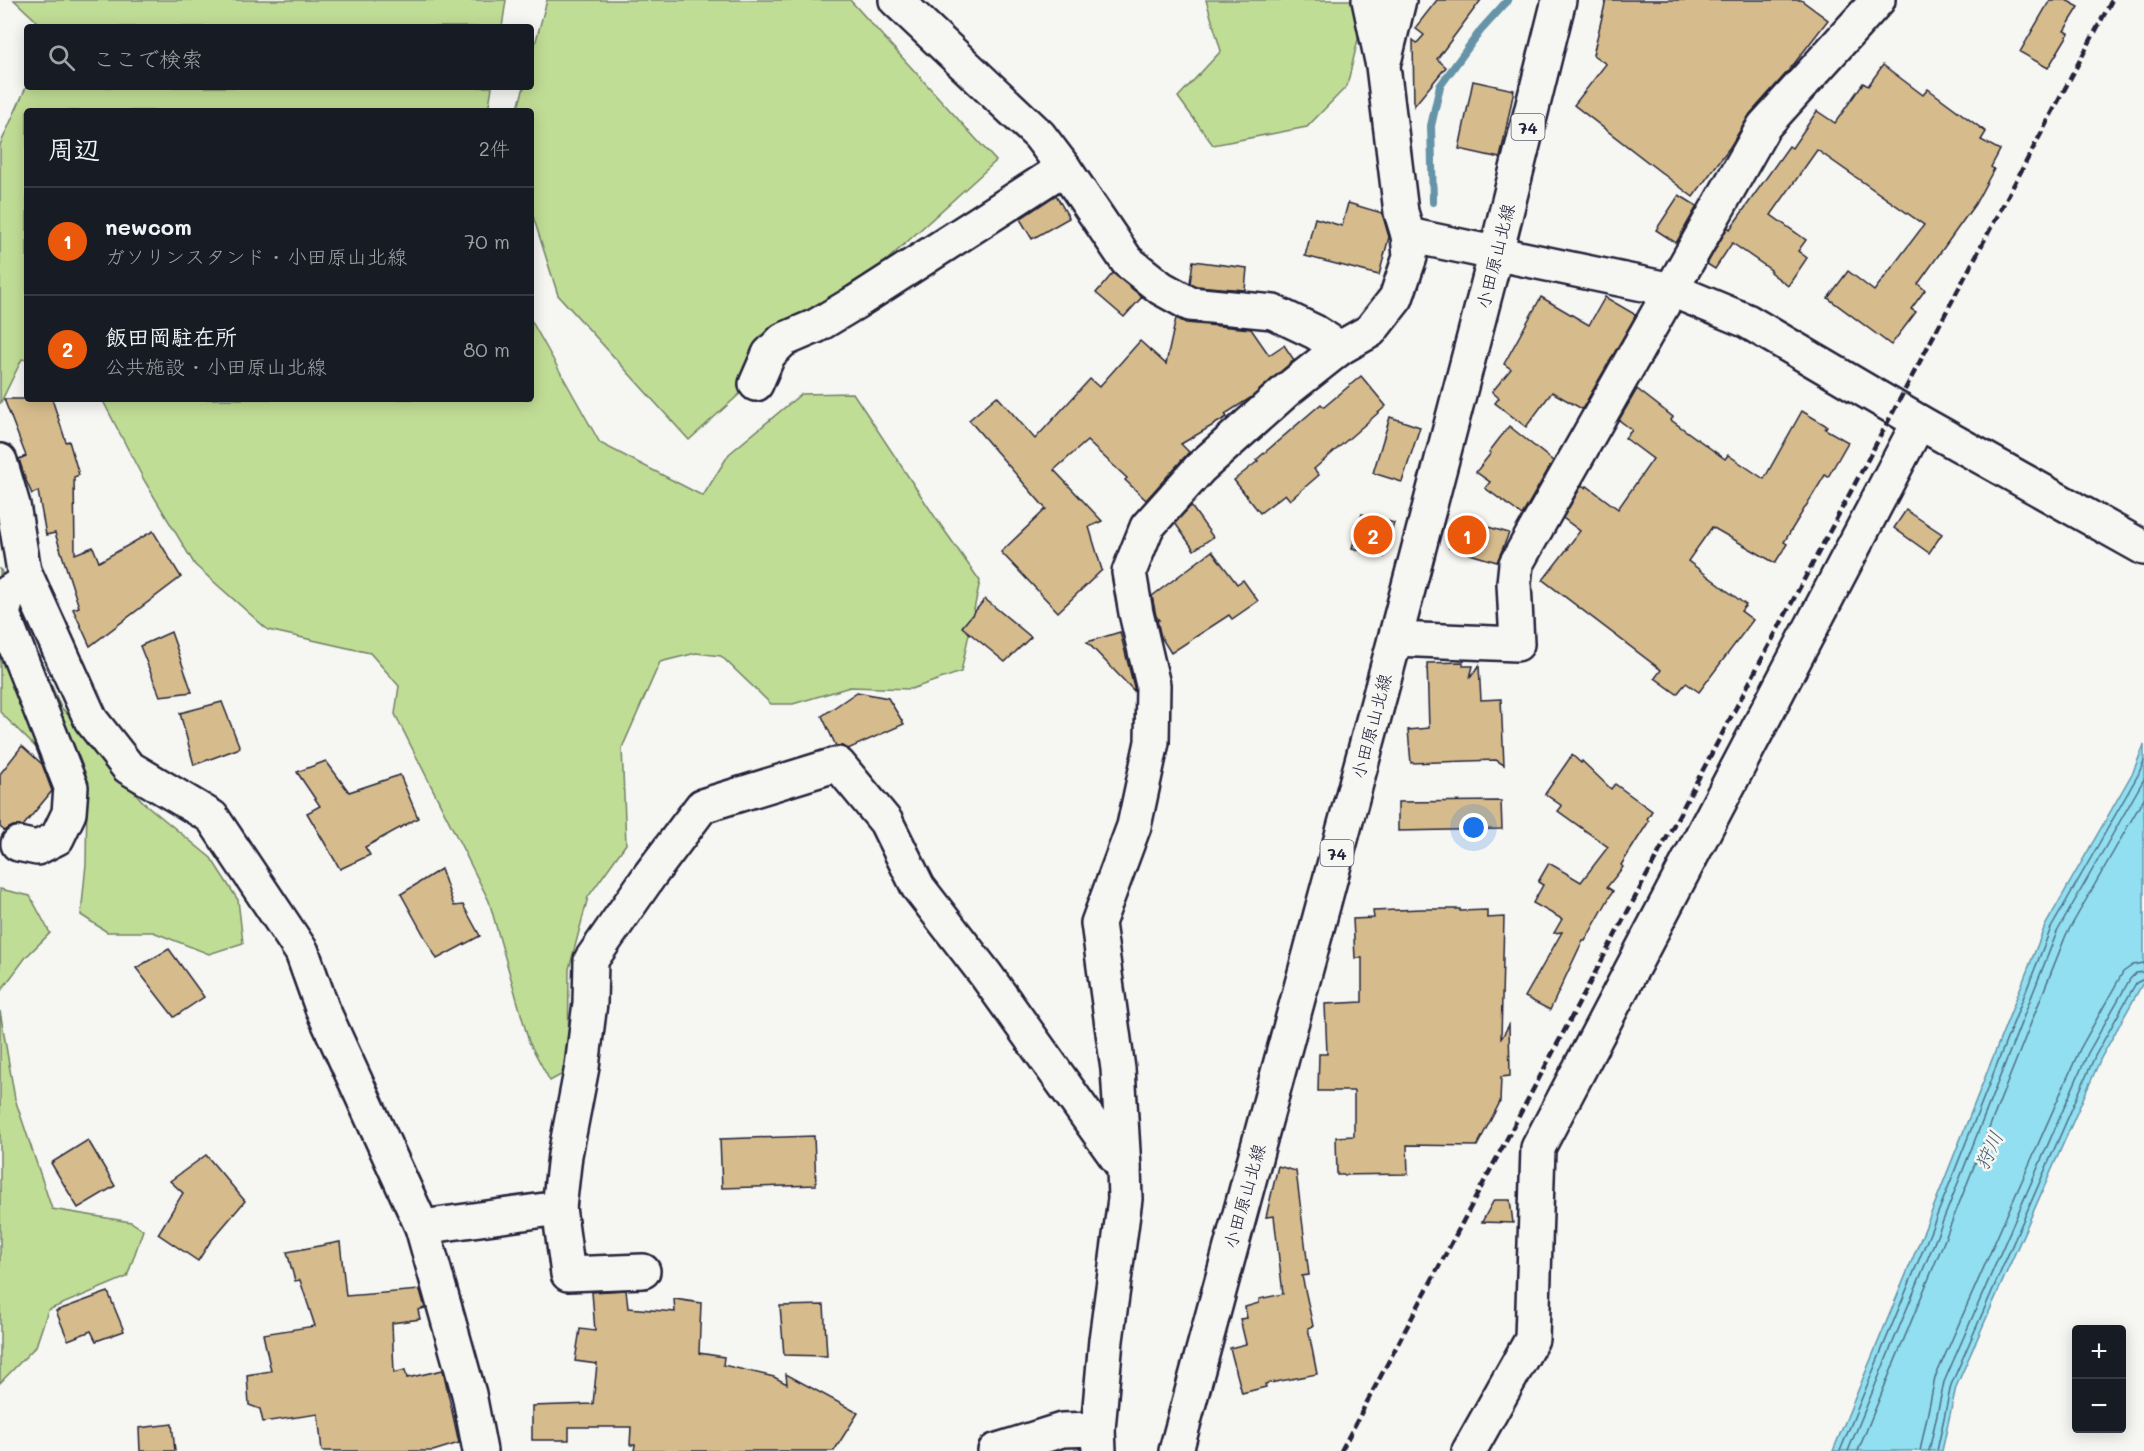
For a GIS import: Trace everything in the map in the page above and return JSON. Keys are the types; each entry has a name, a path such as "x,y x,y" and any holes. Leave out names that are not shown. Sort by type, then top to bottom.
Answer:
{"street":[{"path":"896,0 1039,135 1065,168 1127,261 1161,288 1190,304 1273,312 1315,332 1340,348"},
{"path":"995,1451 1062,1430 1099,1440 1106,1340 1125,1199 1118,1070 1098,923 1134,826 1152,742 1153,685 1129,572 1147,527 1200,468 1287,390 1340,348 1370,331 1396,298 1410,256 1408,235 1401,212 1383,66 1369,0"},
{"path":"1383,66 1399,0"},
{"name":"小田原山北線","path":"1176,1451 1395,639 1496,253 1559,0"},
{"path":"1395,639 1517,644 1514,583 1516,564 1764,126 1878,0"},
{"path":"756,384 769,354 783,340 816,326 856,302 1065,168"},
{"path":"1408,235 1672,290 1747,321 1919,422 2142,547"},
{"path":"1469,1451 1532,1339 1538,1148 1919,422"},
{"path":"0,461 14,505 24,572 91,720 128,766 212,817 302,952 322,1008 422,1227 470,1394 480,1451"},
{"path":"18,844 37,848 57,838 69,813 70,796 70,787 3,614 9,592 27,580"},
{"path":"644,1271 568,1274 559,1208 565,1155 582,1067 590,1002 591,960 650,875 702,806 838,764 886,822 918,887 986,975 1124,1168"},
{"path":"422,1227 559,1208"}],"green space":[{"path":"14,0 506,0 502,24 40,24"},
{"path":"547,0 850,0 996,161 689,440 558,295 534,219 534,108 518,108 523,90 534,90 534,48"},
{"path":"1206,0 1358,0 1360,31 1347,86 1307,127 1213,145 1178,97 1221,51"},
{"path":"25,90 492,90 488,108 24,108 24,359 22,359 0,404 0,145"},
{"path":"534,325 600,443 703,496 729,454 801,394 853,393 980,581 961,672 911,689 850,687 793,704 771,704 721,656 696,653 660,662 622,748 626,844 588,897 569,969 568,1071 550,1081 529,1042 489,901 395,714 399,686 370,653 268,630 195,565 144,480 104,402 534,402"},
{"path":"0,568 61,707 144,803 211,858 238,900 243,943 209,954 153,932 107,932 81,915 86,864 87,798 0,712"},
{"path":"0,889 30,896 50,933 26,957 0,992"},
{"path":"0,1011 15,1099 52,1209 131,1222 143,1230 127,1277 48,1310 36,1346 0,1383"}],"water":[{"name":"狩川","path":"2144,745 2144,981 2101,1058 1956,1387 1942,1451 1833,1451 1924,1231 2045,926 2133,772"}],"building":[{"path":"1437,0 1481,0 1437,59 1446,67 1414,106 1413,40 1417,43 1424,35 1415,28"},
{"path":"1606,0 1801,0 1828,20 1790,69 1750,114 1730,147 1693,197 1574,105 1606,64 1593,55"},
{"path":"2050,0 2066,0 2079,7 2064,31 2069,33 2048,68 2020,52"},
{"path":"1883,65 1923,95 1928,89 1986,132 1981,140 2000,150 1991,167 1994,169 1975,204 1918,284 1925,290 1911,309 1916,312 1891,345 1828,298 1848,271 1874,291 1924,225 1817,150 1771,215 1806,240 1798,251 1807,258 1788,286 1770,272 1771,270 1732,243 1715,269 1707,264 1728,227 1730,229 1789,146 1792,148 1817,111 1835,123 1863,83 1868,86"},
{"path":"1473,81 1514,90 1500,158 1459,149"},
{"path":"1056,195 1069,218 1032,239 1020,219"},
{"path":"1679,195 1697,206 1676,243 1656,230"},
{"path":"1348,203 1382,213 1389,237 1379,275 1305,256 1315,218 1342,226"},
{"path":"1193,261 1247,268 1245,290 1196,286 1190,283"},
{"path":"1113,273 1142,297 1124,317 1096,293"},
{"path":"1541,297 1589,325 1605,297 1636,315 1582,409 1552,392 1526,427 1495,403 1499,398 1492,392 1511,369 1504,364"},
{"path":"1176,318 1186,323 1251,329 1269,355 1284,345 1294,360 1252,397 1225,414 1227,417 1181,444 1189,452 1146,500 1125,480 1127,478 1087,441 1054,470 1102,521 1089,527 1102,570 1058,612 1001,552 1046,509 969,420 997,396 1035,439 1090,379 1099,387 1140,341 1166,364"},
{"path":"1361,376 1386,406 1314,469 1319,475 1290,500 1285,494 1260,513 1234,480 1321,404 1324,407"},
{"path":"1637,389 1673,417 1671,420 1725,459 1728,455 1764,479 1802,411 1827,426 1825,429 1848,442 1828,477 1825,475 1784,542 1787,544 1775,563 1712,527 1688,561 1746,605 1741,611 1753,620 1699,692 1686,683 1677,694 1655,678 1661,670 1543,580 1569,549 1567,548 1580,531 1563,518 1582,485 1586,488 1587,486 1618,509 1653,459 1625,438 1632,430 1619,420"},
{"path":"4,399 53,402 66,442 69,441 79,475 74,477 75,554 93,547 99,562 153,531 181,577 90,646 73,609 79,607 55,533 46,535 38,491 32,494 25,478 19,459 26,456"},
{"path":"1390,417 1420,427 1402,482 1373,473"},
{"path":"1509,426 1553,461 1522,515 1485,488 1490,482 1476,472"},
{"path":"1191,506 1213,537 1194,550 1175,523"},
{"path":"1906,510 1942,534 1929,553 1894,528"},
{"path":"1362,514 1394,523 1384,557 1352,548"},
{"path":"1457,518 1509,533 1497,562 1449,548"},
{"path":"1212,551 1237,584 1243,580 1258,601 1232,619 1229,615 1171,653 1161,637 1152,596"},
{"path":"985,599 1031,637 1005,662 962,627"},
{"path":"171,632 192,692 160,696 140,646"},
{"path":"1120,632 1134,687 1134,691 1087,642"},
{"path":"1463,662 1463,666 1473,666 1470,678 1479,666 1481,700 1501,699 1504,765 1496,760 1411,763 1408,730 1429,728 1427,663"},
{"path":"857,692 888,698 904,724 848,749 836,746 822,716"},
{"path":"222,702 240,748 194,765 180,713"},
{"path":"22,746 42,764 52,791 23,826 13,826 5,831 0,827 0,774"},
{"path":"1572,755 1581,763 1582,761 1611,789 1615,784 1652,811 1647,819 1649,821 1621,865 1623,867 1607,887 1613,891 1585,941 1583,940 1550,1010 1525,997 1562,932 1554,933 1562,919 1533,903 1543,885 1538,882 1549,863 1581,882 1608,847 1558,811 1562,806 1545,794"},
{"path":"326,761 349,792 400,775 418,818 365,847 370,855 340,869 307,813 320,806 297,772"},
{"path":"1501,801 1502,829 1398,831 1398,802"},
{"path":"441,869 454,906 463,905 480,936 437,959 401,894"},
{"path":"1487,910 1487,918 1504,917 1501,1039 1509,1025 1510,1076 1501,1077 1500,1102 1477,1146 1407,1145 1408,1174 1337,1175 1336,1137 1354,1136 1354,1091 1318,1091 1319,1054 1327,1054 1325,1004 1362,1002 1362,958 1355,958 1353,919 1374,918 1373,911"},
{"path":"169,949 204,997 174,1017 136,968"},
{"path":"814,1136 816,1185 722,1188 720,1139"},
{"path":"88,1140 115,1186 78,1208 51,1163"},
{"path":"206,1155 245,1201 210,1242 198,1261 158,1234 183,1193 170,1181"},
{"path":"1278,1166 1296,1171 1309,1275 1302,1276 1313,1326 1308,1328 1317,1374 1265,1384 1266,1387 1242,1393 1230,1348 1246,1344 1240,1319 1247,1318 1245,1307 1259,1303 1259,1299 1283,1294 1274,1216 1266,1217"},
{"path":"1494,1200 1510,1200 1513,1223 1482,1222"},
{"path":"340,1242 346,1296 420,1290 425,1308 418,1310 420,1319 392,1323 394,1373 405,1370 407,1378 443,1370 459,1443 433,1451 322,1451 318,1414 263,1422 260,1409 249,1405 247,1375 271,1371 263,1334 315,1326 300,1280 295,1281 287,1252"},
{"path":"626,1290 628,1308 675,1312 674,1299 701,1303 699,1353 724,1357 723,1365 774,1377 787,1384 786,1374 858,1413 834,1451 634,1451 635,1445 630,1445 631,1427 569,1427 569,1440 532,1440 532,1406 593,1404 597,1364 575,1361 580,1329 595,1331 592,1292"},
{"path":"108,1292 124,1331 96,1341 91,1331 68,1340 56,1311"},
{"path":"824,1305 827,1356 784,1355 780,1306"},
{"path":"172,1424 175,1451 140,1451 139,1428"}],"waterway":[{"path":"1433,202 1431,126 1440,86 1481,30 1508,0"}],"railway":[{"path":"1341,1451 2112,0"}],"place":[{"name":"飯田岡駐在所","path":"1373,535"},
{"name":"newcom","path":"1467,535"}]}
